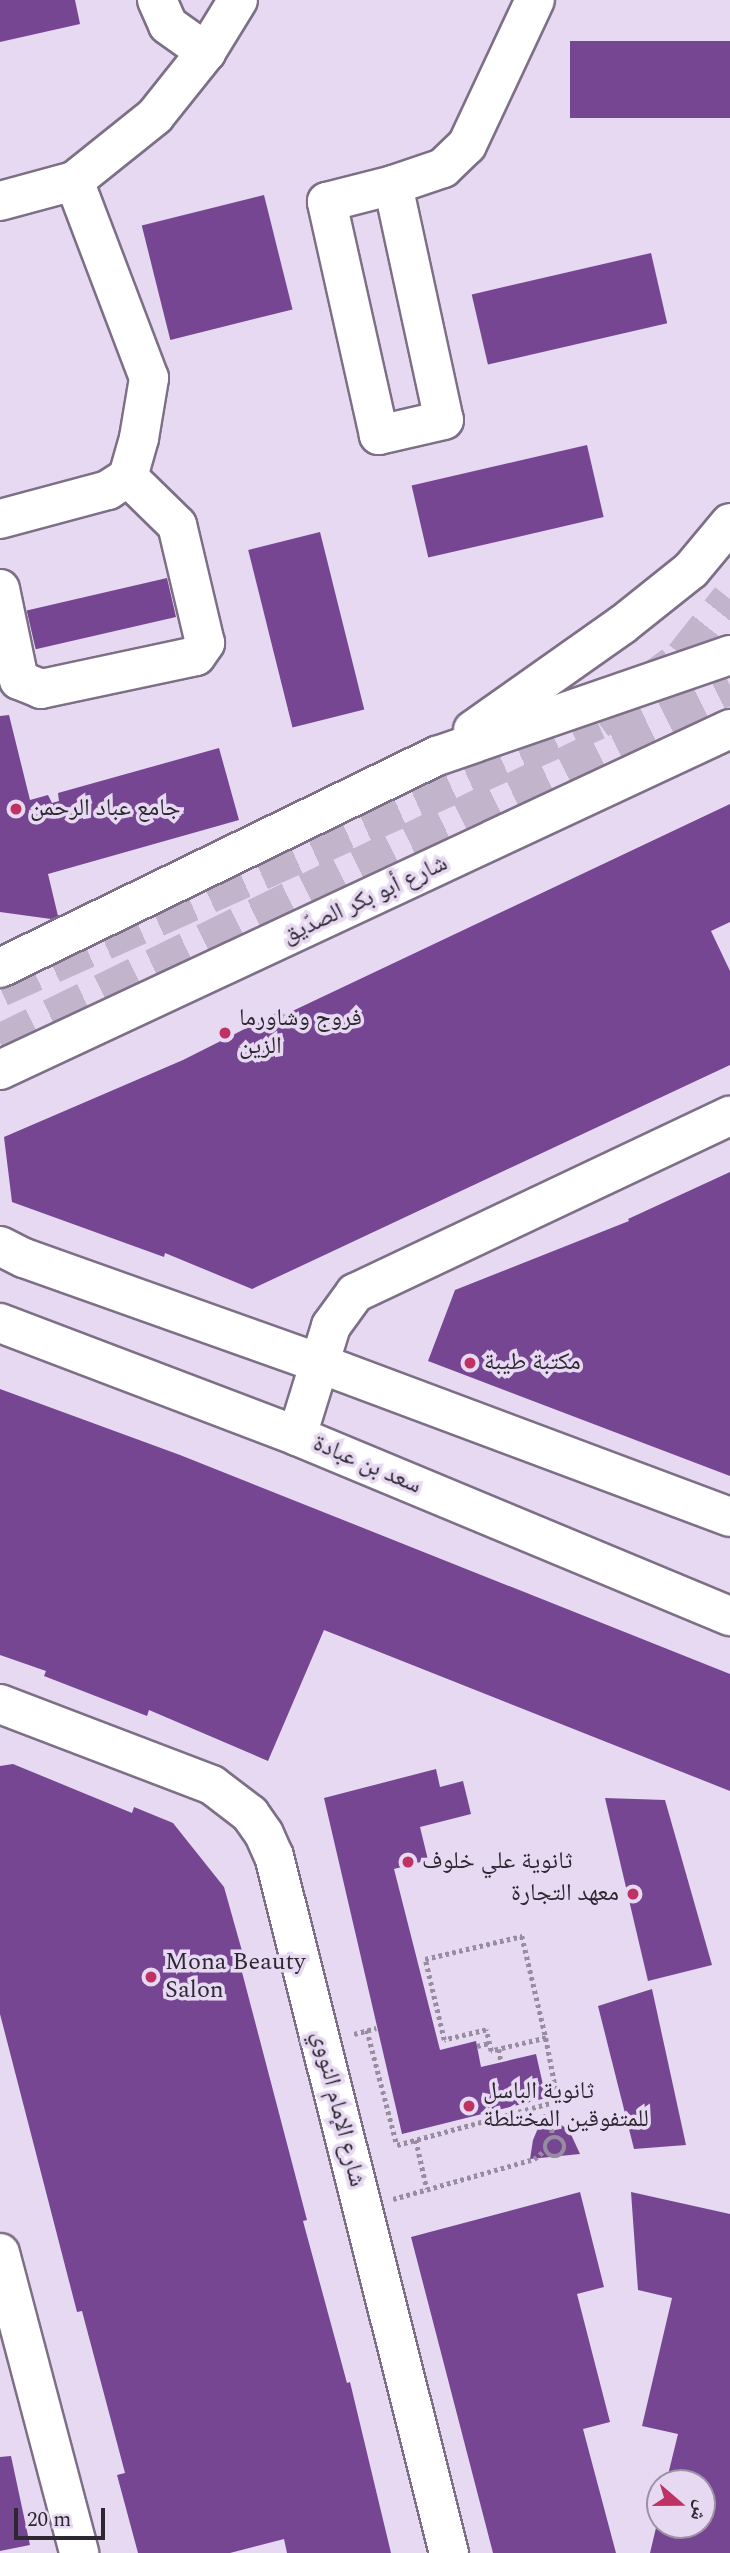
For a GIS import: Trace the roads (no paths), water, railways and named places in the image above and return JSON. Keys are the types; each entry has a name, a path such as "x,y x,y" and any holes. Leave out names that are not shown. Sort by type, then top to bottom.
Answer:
{"main road":[{"path":"157,0 168,25 206,52"},
{"path":"0,201 74,181 155,116 206,52 238,0"},
{"path":"393,185 444,420 379,435 327,202 393,185 443,167 467,145 535,0"},
{"path":"0,519 108,490 128,477 139,438 149,378 74,181"},
{"path":"0,589 19,680 41,689 196,656 205,643 177,525 128,477"},
{"path":"438,756 622,625 691,570 730,523"},
{"path":"0,968 438,756 730,655"},
{"name":"شارع أبو بكر الصدّيق","path":"0,1069 730,729"},
{"path":"297,1436 331,1326 355,1293 730,1116"},
{"path":"0,1246 24,1258 321,1364 730,1517"},
{"name":"سعد بن عبادة","path":"0,1323 297,1436 730,1616"},
{"name":"شارع الإمام النووي","path":"0,1704 212,1785 241,1806 264,1834 274,1856 449,2553"},
{"path":"0,2253 70,2552"}],"tunnel":[{"path":"0,988 597,721 684,657 730,599"},
{"path":"0,1043 730,685"}],"place":[{"name":"جامع عباد الرحمن","path":"16,809"},
{"name":"فروج وشاورما الزين","path":"225,1033"},
{"name":"مكتبة طيبة","path":"470,1363"},
{"name":"ثانوية علي خلوف","path":"408,1862"},
{"name":"معهد التجارة","path":"633,1894"},
{"name":"Mona Beauty Salon","path":"151,1977"},
{"name":"ثانوية الباسل للمتفوقين المختلطة","path":"469,2106"}]}
